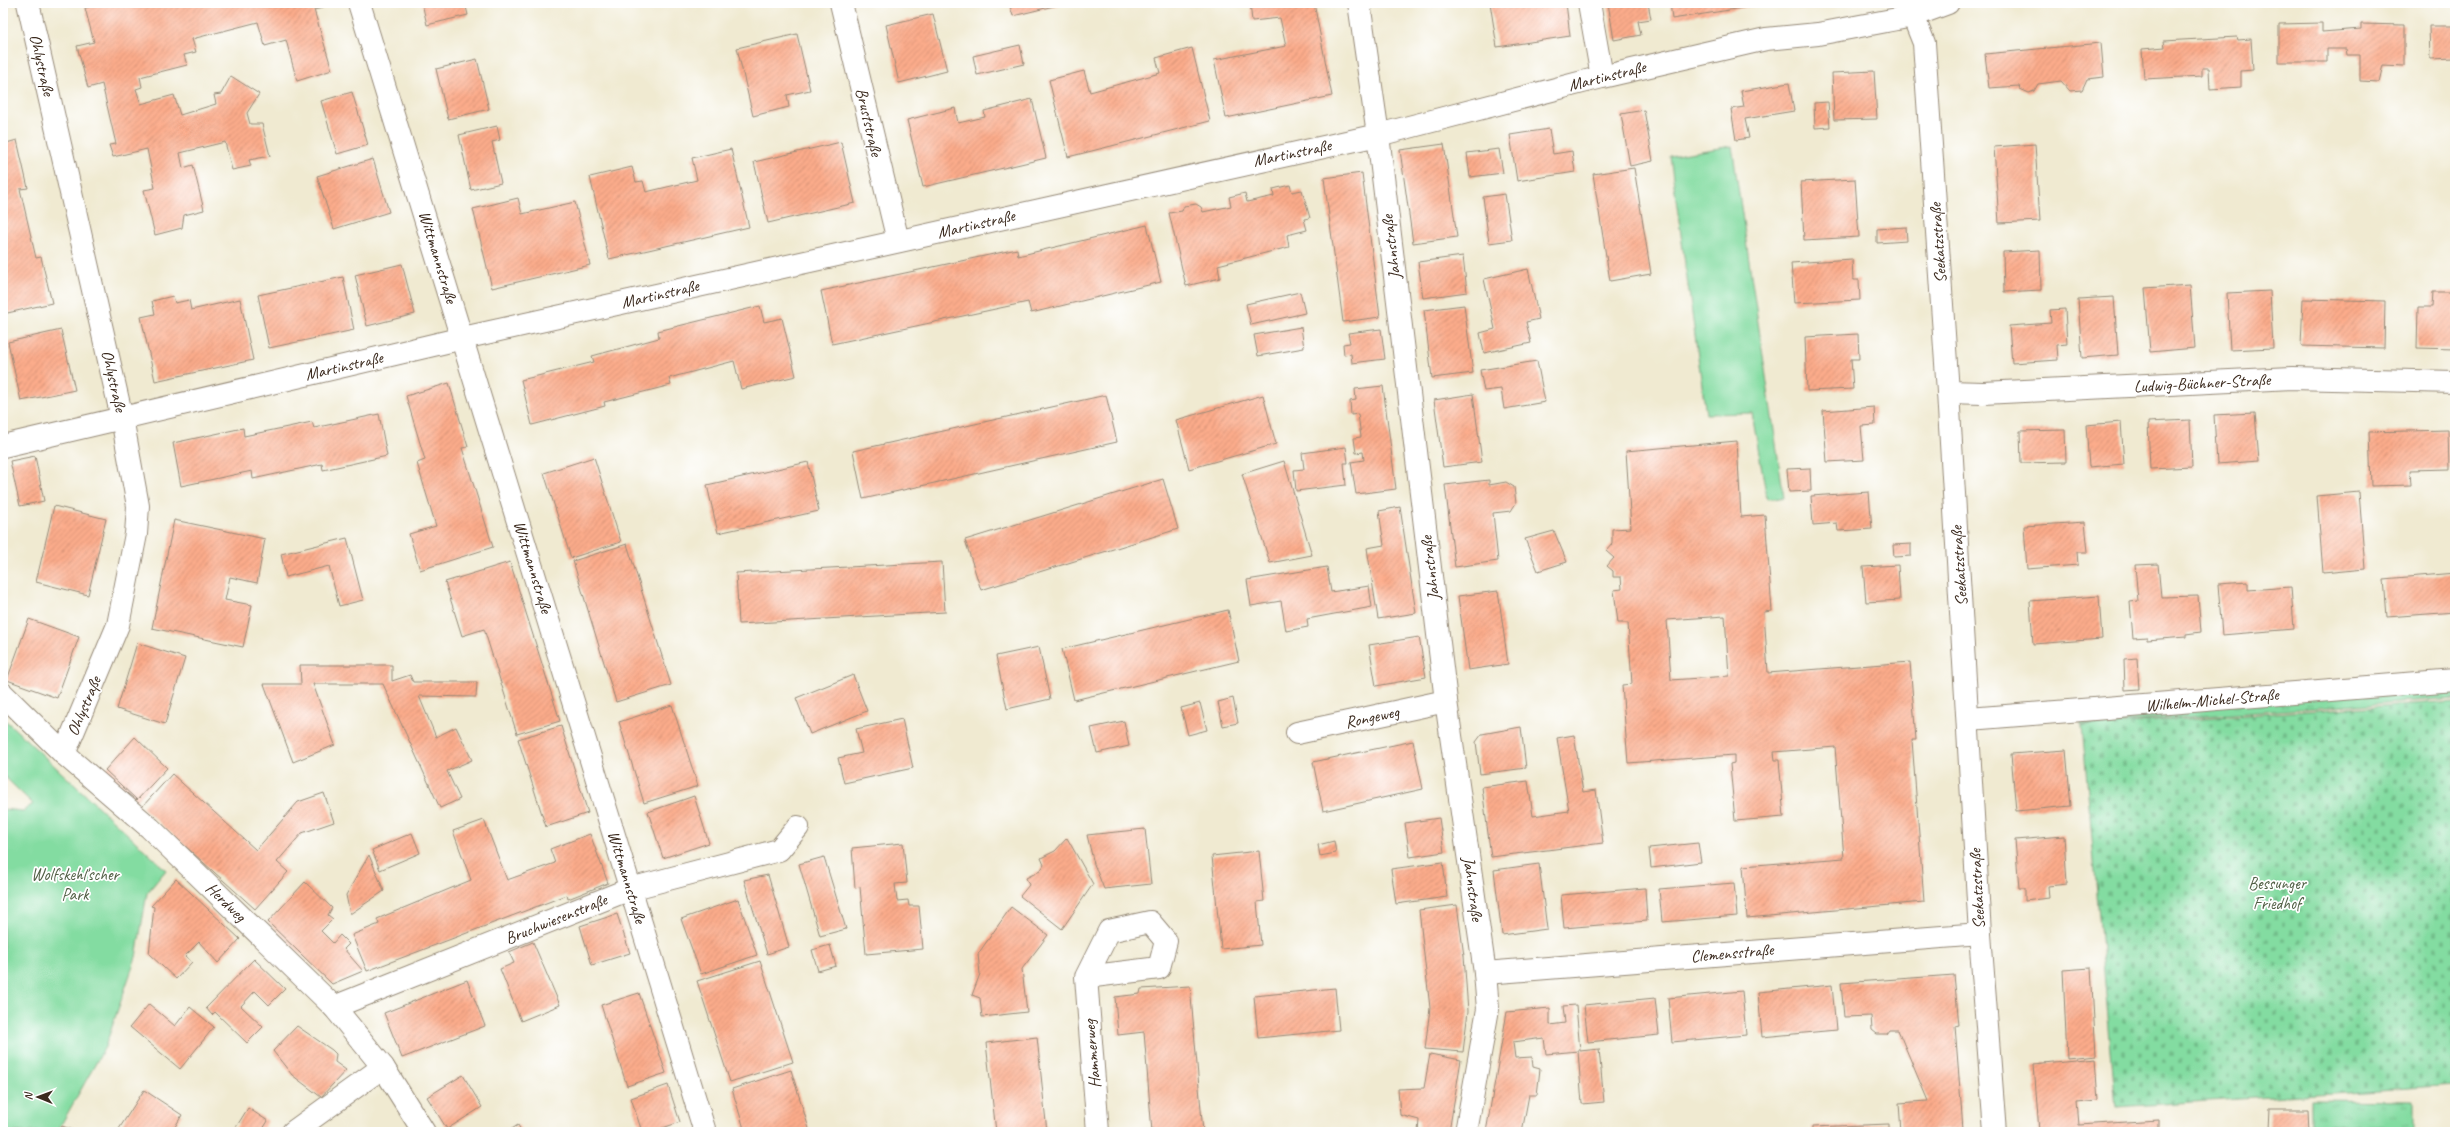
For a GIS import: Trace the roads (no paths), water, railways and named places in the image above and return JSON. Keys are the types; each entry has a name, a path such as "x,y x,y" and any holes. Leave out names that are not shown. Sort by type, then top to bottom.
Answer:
{"street":[{"name":"Ohlystraße","path":"28,3 122,418 138,506 136,534 118,625 64,754"},
{"name":"Wittmannstraße","path":"359,3 463,338 705,1132"},
{"name":"Bruststraße","path":"841,3 898,241"},
{"name":"Jahnstraße","path":"1360,3 1378,135 1446,701 1485,973 1488,1009 1466,1132"},
{"path":"1589,3 1602,77"},
{"name":"Martinstraße","path":"3,446 463,338 1378,135 1602,77 1766,40 1818,34 1911,10 1948,3"},
{"name":"Seekatzstraße","path":"1911,10 1924,43 1948,392 1969,719 1980,934 1994,1132"},
{"name":"Ludwig-Büchner-Straße","path":"1948,392 1984,393 2292,378 2455,382"},
{"name":"Wilhelm-Michel-Straße","path":"1969,719 2455,680"},
{"name":"Herdweg","path":"3,694 64,754 150,828 334,1007 383,1067 424,1132"},
{"name":"Rongeweg","path":"1297,733 1446,701"},
{"name":"Bruchwiesenstraße","path":"334,1007 630,889 779,850 798,827"},
{"name":"Clemensstraße","path":"1485,973 1980,934"},
{"name":"Hammerweg","path":"1086,977 1098,1132"},
{"path":"293,1132 383,1067"}],"park label":[{"name":"Wolfskehl'scher Park","path":"75,884"},
{"name":"Bessunger Friedhof","path":"2277,893"}]}
